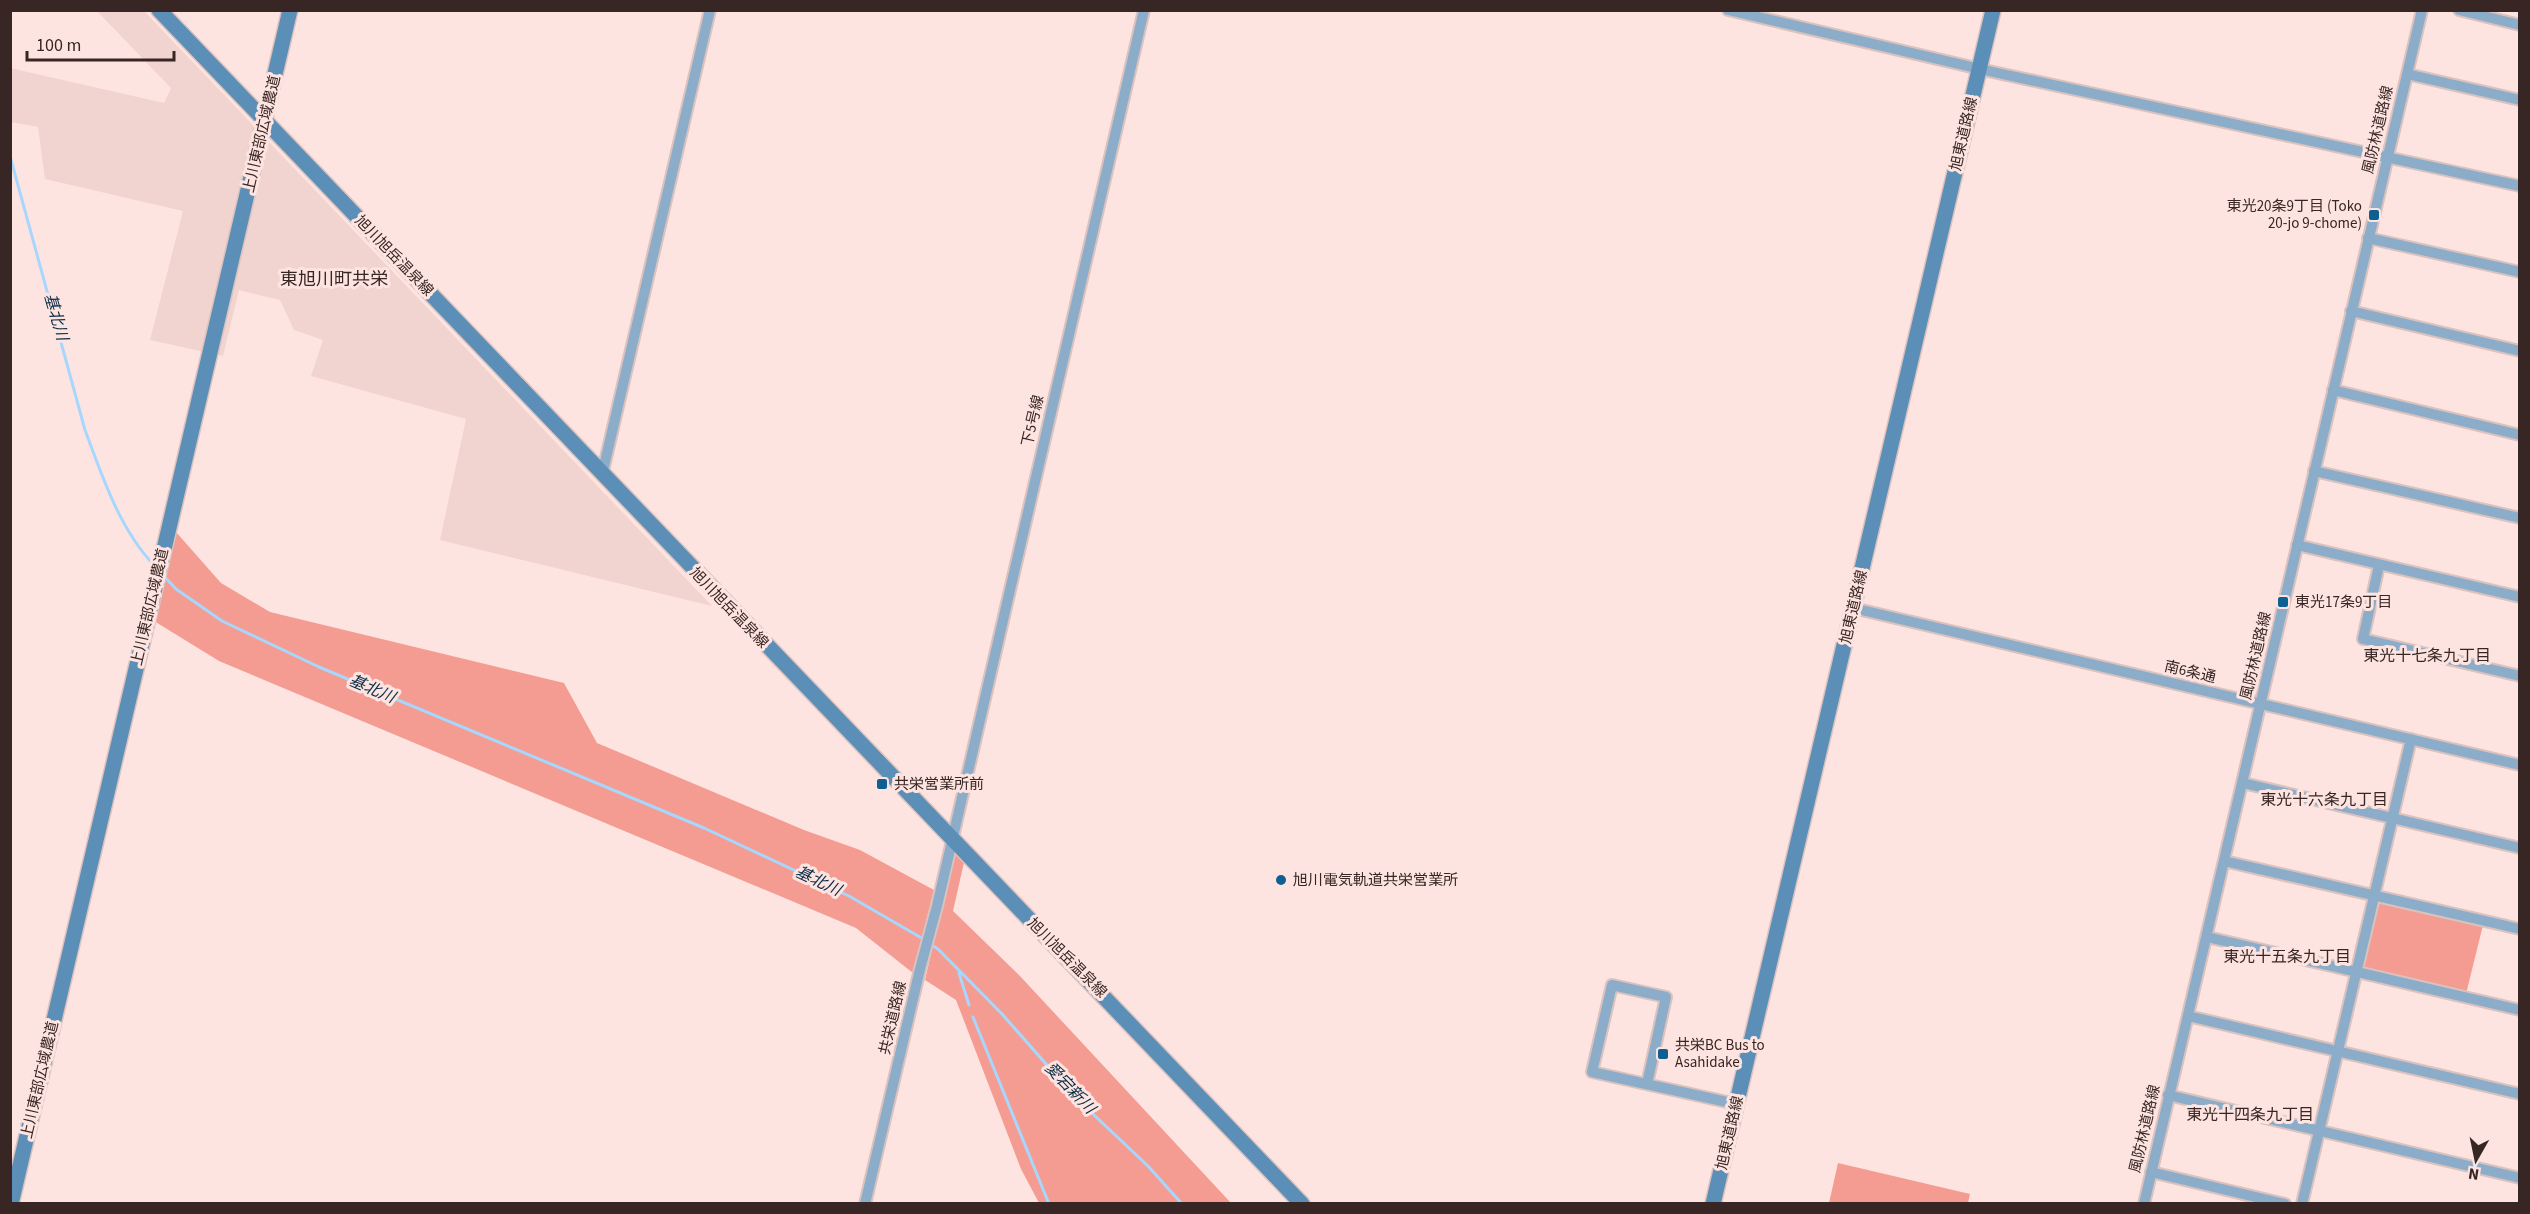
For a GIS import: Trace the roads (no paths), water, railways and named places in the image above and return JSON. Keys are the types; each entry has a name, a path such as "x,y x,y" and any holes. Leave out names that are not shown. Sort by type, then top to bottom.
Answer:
{"street":[{"name":"旭川旭岳温泉線","path":"159,10 602,475 1302,1203"},
{"name":"上川東部広域農道","path":"11,1203 290,10"},
{"path":"602,475 710,10"},
{"name":"下5号線","path":"951,839 1144,10"},
{"path":"1728,10 1980,68 2520,186"},
{"name":"旭東道路線","path":"1713,1203 1993,10"},
{"name":"風防林道路線","path":"2144,1203 2422,10"},
{"path":"2460,10 2520,25"},
{"path":"2407,74 2520,100"},
{"path":"2368,238 2520,272"},
{"path":"2351,311 2520,351"},
{"path":"2333,390 2520,435"},
{"path":"2314,471 2520,518"},
{"path":"2297,545 2520,597"},
{"path":"2379,565 2363,639 2520,676"},
{"name":"南6条通","path":"1854,608 2520,765"},
{"path":"2302,1203 2411,739"},
{"path":"2242,783 2520,848"},
{"name":"共栄道路線","path":"865,1203 923,957 935,916 951,839"},
{"path":"2224,861 2520,929"},
{"path":"2206,937 2520,1011"},
{"path":"1647,1084 1666,997 1612,984 1593,1072 1736,1104"},
{"path":"2188,1016 2520,1094"},
{"path":"2168,1095 2520,1178"},
{"path":"2151,1172 2285,1203"}],"waterway":[{"name":"基北川","path":"10,156 85,430 113,502 131,536 154,565"},
{"name":"基北川","path":"162,574 176,589 222,621 319,667 704,828 849,896 925,940"},
{"name":"愛宕新川","path":"930,944 938,949 1002,1014 1076,1098 1148,1166 1182,1204"},
{"name":"基北川","path":"959,973 969,1005"},
{"name":"基北川","path":"973,1017 1049,1204"}],"place":[{"name":"東光20条9丁目 (Toko 20-jo 9-chome)","path":"2374,215"},
{"name":"東光17条9丁目","path":"2283,602"},
{"name":"共栄営業所前","path":"882,784"},
{"name":"旭川電気軌道共栄営業所","path":"1281,880"},
{"name":"共栄BC Bus to Asahidake","path":"1663,1054"}],"district":[{"name":"東旭川町共栄","path":"334,279"},
{"name":"東光十七条九丁目","path":"2427,656"},
{"name":"東光十六条九丁目","path":"2324,800"},
{"name":"東光十五条九丁目","path":"2287,957"},
{"name":"東光十四条九丁目","path":"2250,1115"}]}
